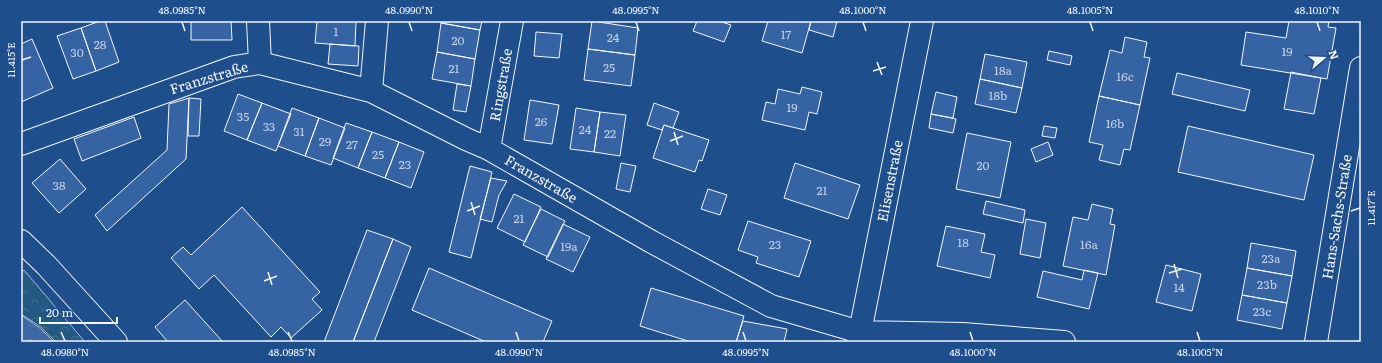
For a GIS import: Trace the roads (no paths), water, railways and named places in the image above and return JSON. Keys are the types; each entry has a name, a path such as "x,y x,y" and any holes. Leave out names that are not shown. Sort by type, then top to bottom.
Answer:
{"street":[{"path":"258,21 260,63"},
{"path":"371,91 377,21"},
{"name":"Ringstraße","path":"489,149 512,21"},
{"name":"Elisenstraße","path":"859,337 922,21"},
{"name":"Franzstraße","path":"21,144 234,67 260,63 371,91 466,140 489,149 652,242 770,306 859,337 963,334 1064,342"},
{"name":"Hans-Sachs-Straße","path":"1316,342 1361,68"},
{"path":"21,241 46,265 116,342"}],"water":[{"path":"21,315 41,329 54,342 21,342"}]}
